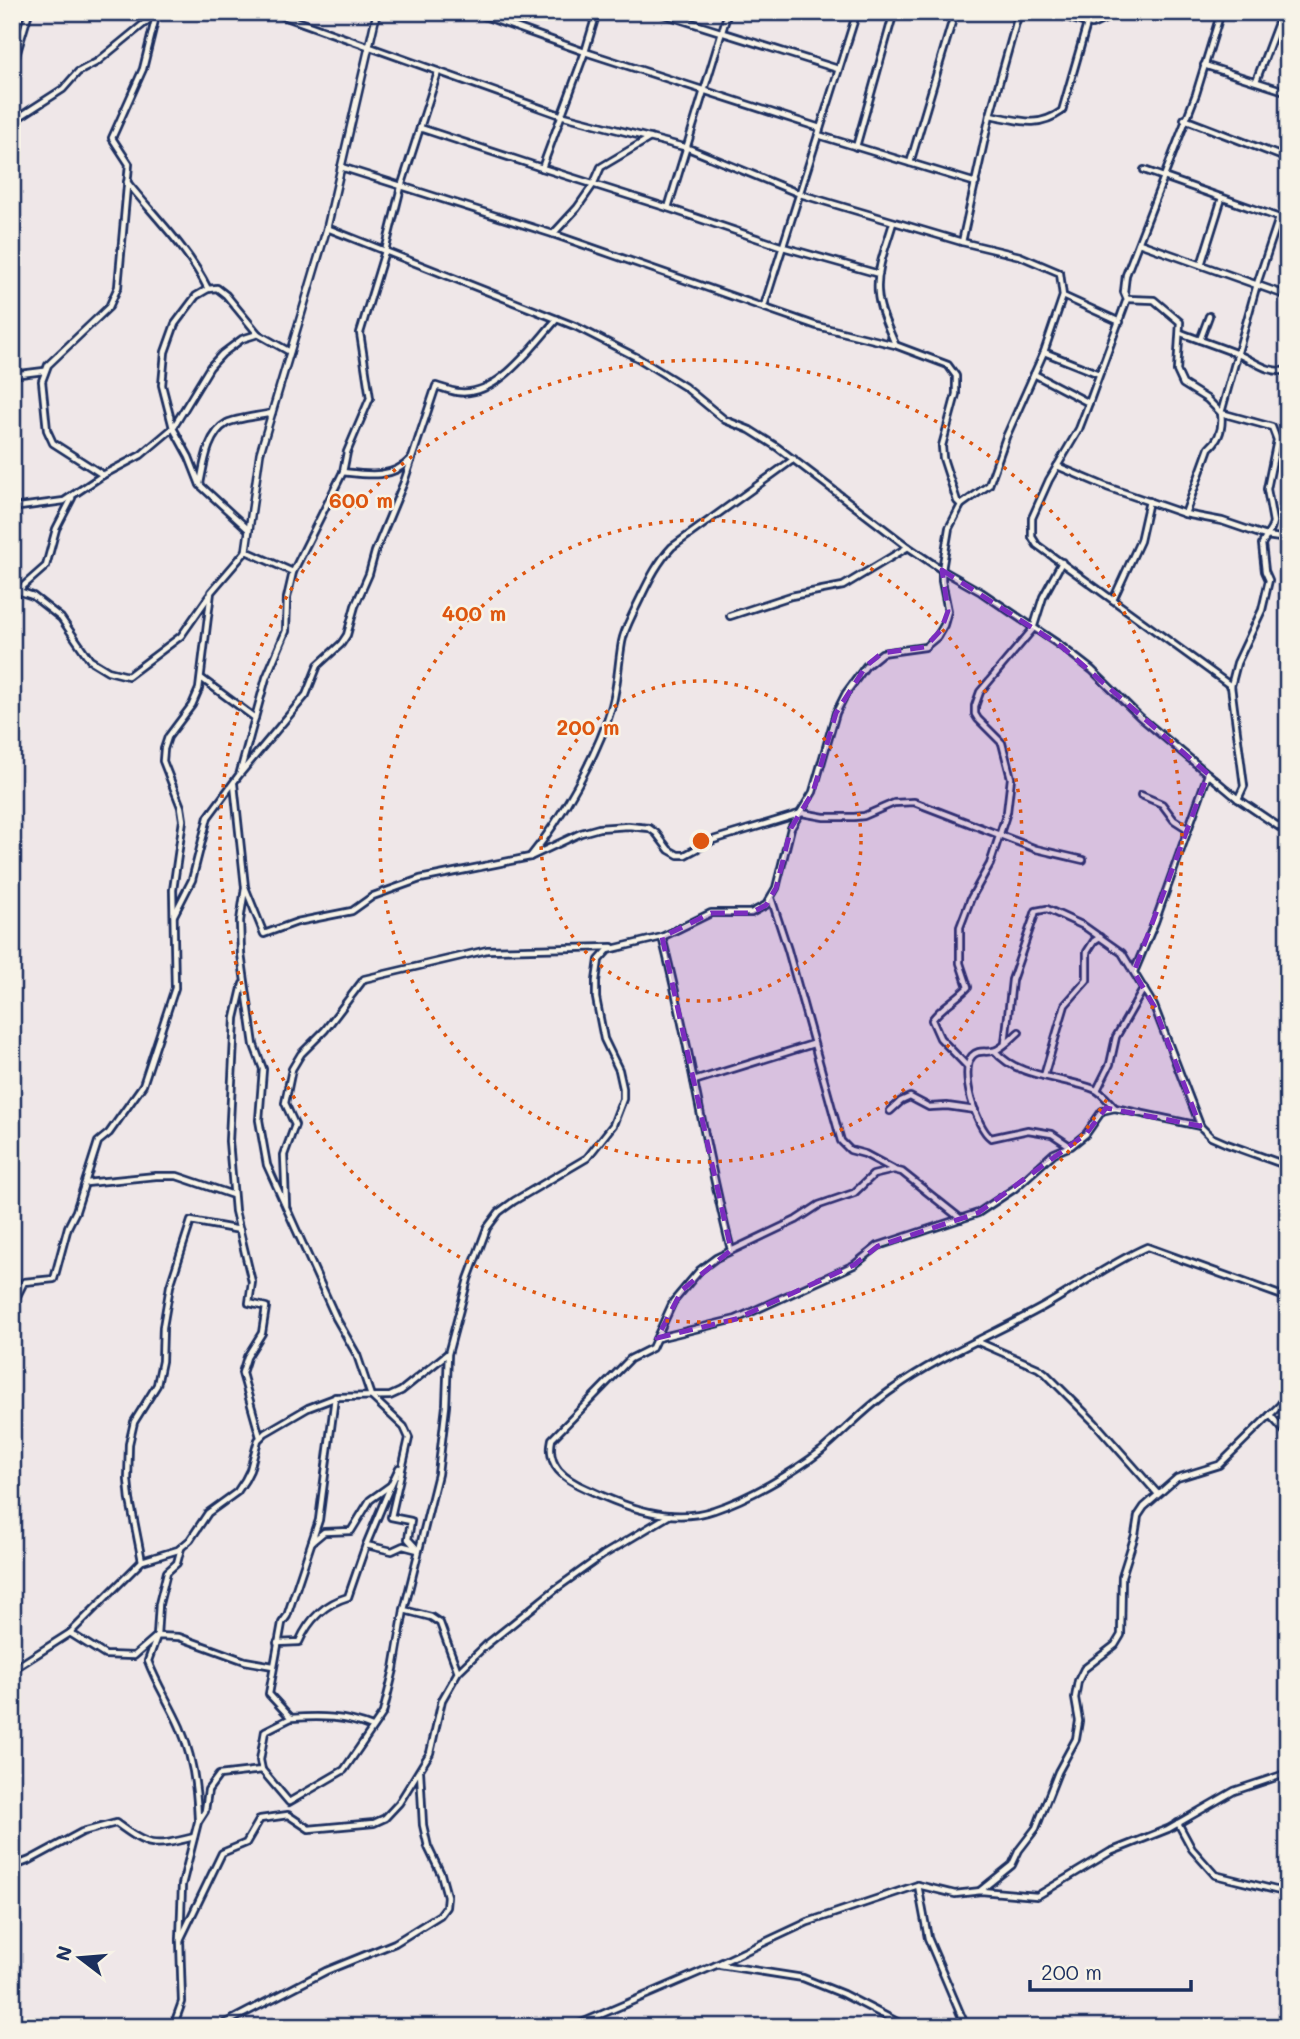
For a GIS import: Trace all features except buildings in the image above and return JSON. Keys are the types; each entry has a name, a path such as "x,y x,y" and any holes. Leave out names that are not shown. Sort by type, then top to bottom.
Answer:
{"street":[{"path":"12,69 29,12"},
{"path":"12,119 22,116 63,89 78,72 97,62 157,12"},
{"path":"103,475 53,443 47,430 42,381 44,371 101,315 118,287 129,164 112,138 143,69 157,12"},
{"path":"272,12 560,115 688,148 800,194 894,223 1020,256 1060,273 1063,296 1044,352 1006,437 989,485 961,505 949,528 942,570 948,611 944,625 937,637 925,647 882,653 866,666 846,693 836,713 817,781 802,813 788,834 779,877 771,898 759,910 751,913 711,914 662,937 608,950 599,960 596,998 604,1039 623,1088 619,1113 605,1137 587,1158 514,1201 499,1212 487,1228 468,1279 448,1354 446,1406 438,1474 404,1610 383,1713 344,1770 289,1802 262,1770 260,1760 265,1731 291,1718 323,1716 352,1719 372,1727"},
{"path":"12,589 33,596 61,618 90,660 108,671 128,676 181,636 211,592 246,551 260,453 327,228 377,12"},
{"path":"473,12 585,52 820,128"},
{"path":"542,168 597,12"},
{"path":"657,12 838,69"},
{"path":"668,208 728,12"},
{"path":"856,147 894,12"},
{"path":"910,163 955,12"},
{"path":"962,242 990,114 1019,12"},
{"path":"1050,12 1087,24 1107,18"},
{"path":"1221,12 1196,93 1126,275 1124,292 1127,299 1120,322 1079,429 1057,466 1032,519 1031,529 1037,545 1231,686"},
{"path":"1256,81 1282,12"},
{"path":"764,306 855,13"},
{"path":"990,114 1034,124 1051,119 1062,111 1087,24"},
{"path":"1205,65 1288,93"},
{"path":"239,775 267,678 286,631 293,572 342,472 347,452 370,398 360,333 401,187 438,72"},
{"path":"1185,119 1288,159"},
{"path":"420,128 783,247 878,274"},
{"path":"818,135 976,183"},
{"path":"553,234 577,208 593,185 601,167 650,138"},
{"path":"341,167 553,234 817,326 895,345 948,365 956,376 956,394 942,446 943,458 957,501 961,505"},
{"path":"1144,170 1288,221"},
{"path":"127,182 182,246 208,289"},
{"path":"1201,265 1222,198"},
{"path":"1185,514 1209,448 1217,441 1223,423 1221,413 1257,284 1279,218"},
{"path":"894,223 878,274 877,291 895,345"},
{"path":"327,228 557,319 638,358 685,387 725,420 750,430 794,459 908,547 1061,646 1092,670 1140,717 1238,799 1288,832"},
{"path":"1139,243 1288,296"},
{"path":"249,531 200,485 173,428 162,385 165,352 175,324 196,296 208,289 218,288 258,334 290,352"},
{"path":"1063,296 1120,322"},
{"path":"1127,299 1154,300 1180,322 1177,371 1183,384 1196,395 1207,399 1221,413 1272,427 1277,440 1267,489 1273,522 1262,544 1269,580 1262,610 1237,663 1231,686 1244,786 1238,799"},
{"path":"1200,340 1209,316"},
{"path":"173,916 192,880 208,817 239,775 306,695 318,665 347,635 355,606 400,493 436,386 459,393 482,390 502,378 557,319"},
{"path":"1181,333 1279,372 1288,370"},
{"path":"12,508 64,501 103,475 141,455 173,428 210,367 222,354 242,340 258,334"},
{"path":"1044,352 1099,374"},
{"path":"12,375 44,371"},
{"path":"1034,374 1089,403"},
{"path":"200,485 208,449 214,436 227,423 272,413"},
{"path":"342,472 371,475 402,469 412,458 419,435"},
{"path":"530,857 555,824 603,730 619,679 622,641 644,588 660,560 671,547 794,459"},
{"path":"1057,466 1107,487 1185,514 1222,521 1266,536 1288,539"},
{"path":"12,596 46,566 56,529 74,496"},
{"path":"1113,600 1140,541 1149,502"},
{"path":"730,616 790,596 842,586 908,547"},
{"path":"246,551 293,572"},
{"path":"967,1066 940,1038 932,1020 940,1008 957,1000 968,987 960,962 960,927 971,898 989,864 1007,812 1011,778 1002,743 978,719 975,706 980,692 1033,629 1043,597 1062,562"},
{"path":"12,1306 24,1282 54,1279 68,1227 86,1183 98,1142 130,1107 143,1086 174,988 173,890 183,820 181,807 163,761 164,749 168,737 195,698 201,678 211,592"},
{"path":"201,678 255,718"},
{"path":"1134,972 1156,922 1208,774"},
{"path":"234,784 245,887 264,934 297,922 352,911 373,896 420,879 530,857 599,828 649,828 669,850 685,855 713,840 802,813 824,817 854,817 864,816 894,803 914,802 1036,849 1083,860"},
{"path":"1140,795 1162,804 1174,820 1188,829"},
{"path":"245,887 240,921 244,981 254,1045 263,1069 259,1120 267,1165 336,1318 357,1355 371,1396 404,1427 409,1438 390,1517 411,1521 408,1539 418,1551"},
{"path":"771,898 841,1141 850,1150 865,1154 902,1172 961,1219"},
{"path":"1004,1043 1012,980 1036,911 1047,909 1084,926 1122,953 1154,1006 1200,1126 1211,1137 1288,1166"},
{"path":"662,937 678,1001 708,1158 731,1250"},
{"path":"1044,1076 1065,1005 1087,981 1087,953 1094,941 1100,937"},
{"path":"286,1210 284,1156 295,1125 285,1103 292,1069 301,1054 325,1030 364,979 487,950 617,947"},
{"path":"244,981 234,1029 229,1141 233,1195 252,1282 250,1303 266,1307 262,1333 247,1357 242,1373 260,1438"},
{"path":"1097,1090 1110,1064 1116,1037 1144,988"},
{"path":"1019,1032 995,1051 976,1052 970,1058 967,1076 981,1129 991,1138 1028,1130 1052,1134 1071,1146"},
{"path":"694,1081 813,1044"},
{"path":"995,1051 1005,1060 1044,1076 1097,1090 1115,1108"},
{"path":"890,1111 910,1097 929,1107 947,1106 975,1110"},
{"path":"657,1338 736,1319 854,1265 878,1246 961,1219 992,1205 1054,1153 1071,1146 1086,1134 1097,1115 1106,1108 1200,1126"},
{"path":"894,1170 873,1175 853,1192 819,1205 796,1220 731,1250 700,1270 670,1307 650,1350 631,1359 552,1439 551,1459 558,1471 586,1489 635,1509 691,1515 713,1511 757,1490 820,1452 893,1389 975,1340 1048,1304 1108,1267 1147,1247 1288,1298"},
{"path":"86,1183 156,1176 177,1177 233,1195"},
{"path":"142,1561 130,1500 129,1444 136,1418 157,1385 162,1361 163,1327 178,1258 191,1221 240,1230"},
{"path":"975,1340 1045,1373 1095,1423 1157,1493"},
{"path":"12,1670 70,1633 142,1561 167,1554 190,1540 208,1513 237,1492 245,1480 260,1438 273,1428 308,1408 335,1397 390,1396 401,1391 448,1354"},
{"path":"981,1891 1012,1865 1019,1850 1036,1828 1058,1772 1076,1739 1079,1721 1075,1698 1078,1681 1084,1669 1115,1645 1121,1635 1121,1584 1134,1541 1138,1516 1157,1493 1177,1478 1219,1465 1288,1396"},
{"path":"291,1718 269,1694 282,1623 287,1616 319,1520 335,1397"},
{"path":"1270,1415 1288,1435"},
{"path":"277,1643 299,1642 314,1616 333,1602 348,1597 366,1545 402,1464"},
{"path":"310,1543 324,1532 351,1531 370,1500 391,1485"},
{"path":"180,1940 222,1853 246,1843 260,1819 288,1815 309,1829 374,1823 385,1818 399,1803 420,1770 435,1738 442,1699 458,1672 486,1645 567,1580 671,1514"},
{"path":"366,1545 392,1552 403,1546 418,1551"},
{"path":"182,1547 177,1563 167,1572 161,1596 157,1636 148,1661 190,1756 195,1778 198,1822"},
{"path":"404,1610 431,1617 440,1623 458,1672"},
{"path":"70,1633 105,1655 134,1656 157,1636 179,1637 246,1661 273,1666"},
{"path":"173,2027 182,2001 182,1885 198,1822 205,1811 208,1790 219,1775 262,1770"},
{"path":"218,2027 327,1972 395,1943 440,1915 446,1907 447,1896 441,1874 428,1847 423,1825 420,1770"},
{"path":"572,2027 718,1965 808,1922 918,1885 955,1894 981,1891 1037,1896 1110,1852 1178,1823 1234,1791 1288,1773"},
{"path":"12,1867 82,1832 116,1823 142,1842 160,1845 194,1837"},
{"path":"1178,1823 1192,1849 1215,1875 1288,1893"},
{"path":"918,1885 928,1938 966,2027"},
{"path":"718,1965 803,1978 843,1994 907,2027"}],"highlighted area":[{"path":"942,570 1061,646 1208,774 1134,972 1154,1006 1200,1126 1106,1108 1086,1134 978,1213 878,1246 854,1265 736,1319 657,1338 682,1290 731,1250 662,937 711,913 751,913 766,905 776,888 791,828 813,792 836,713 866,666 882,653 925,647 941,630 948,611"}]}
